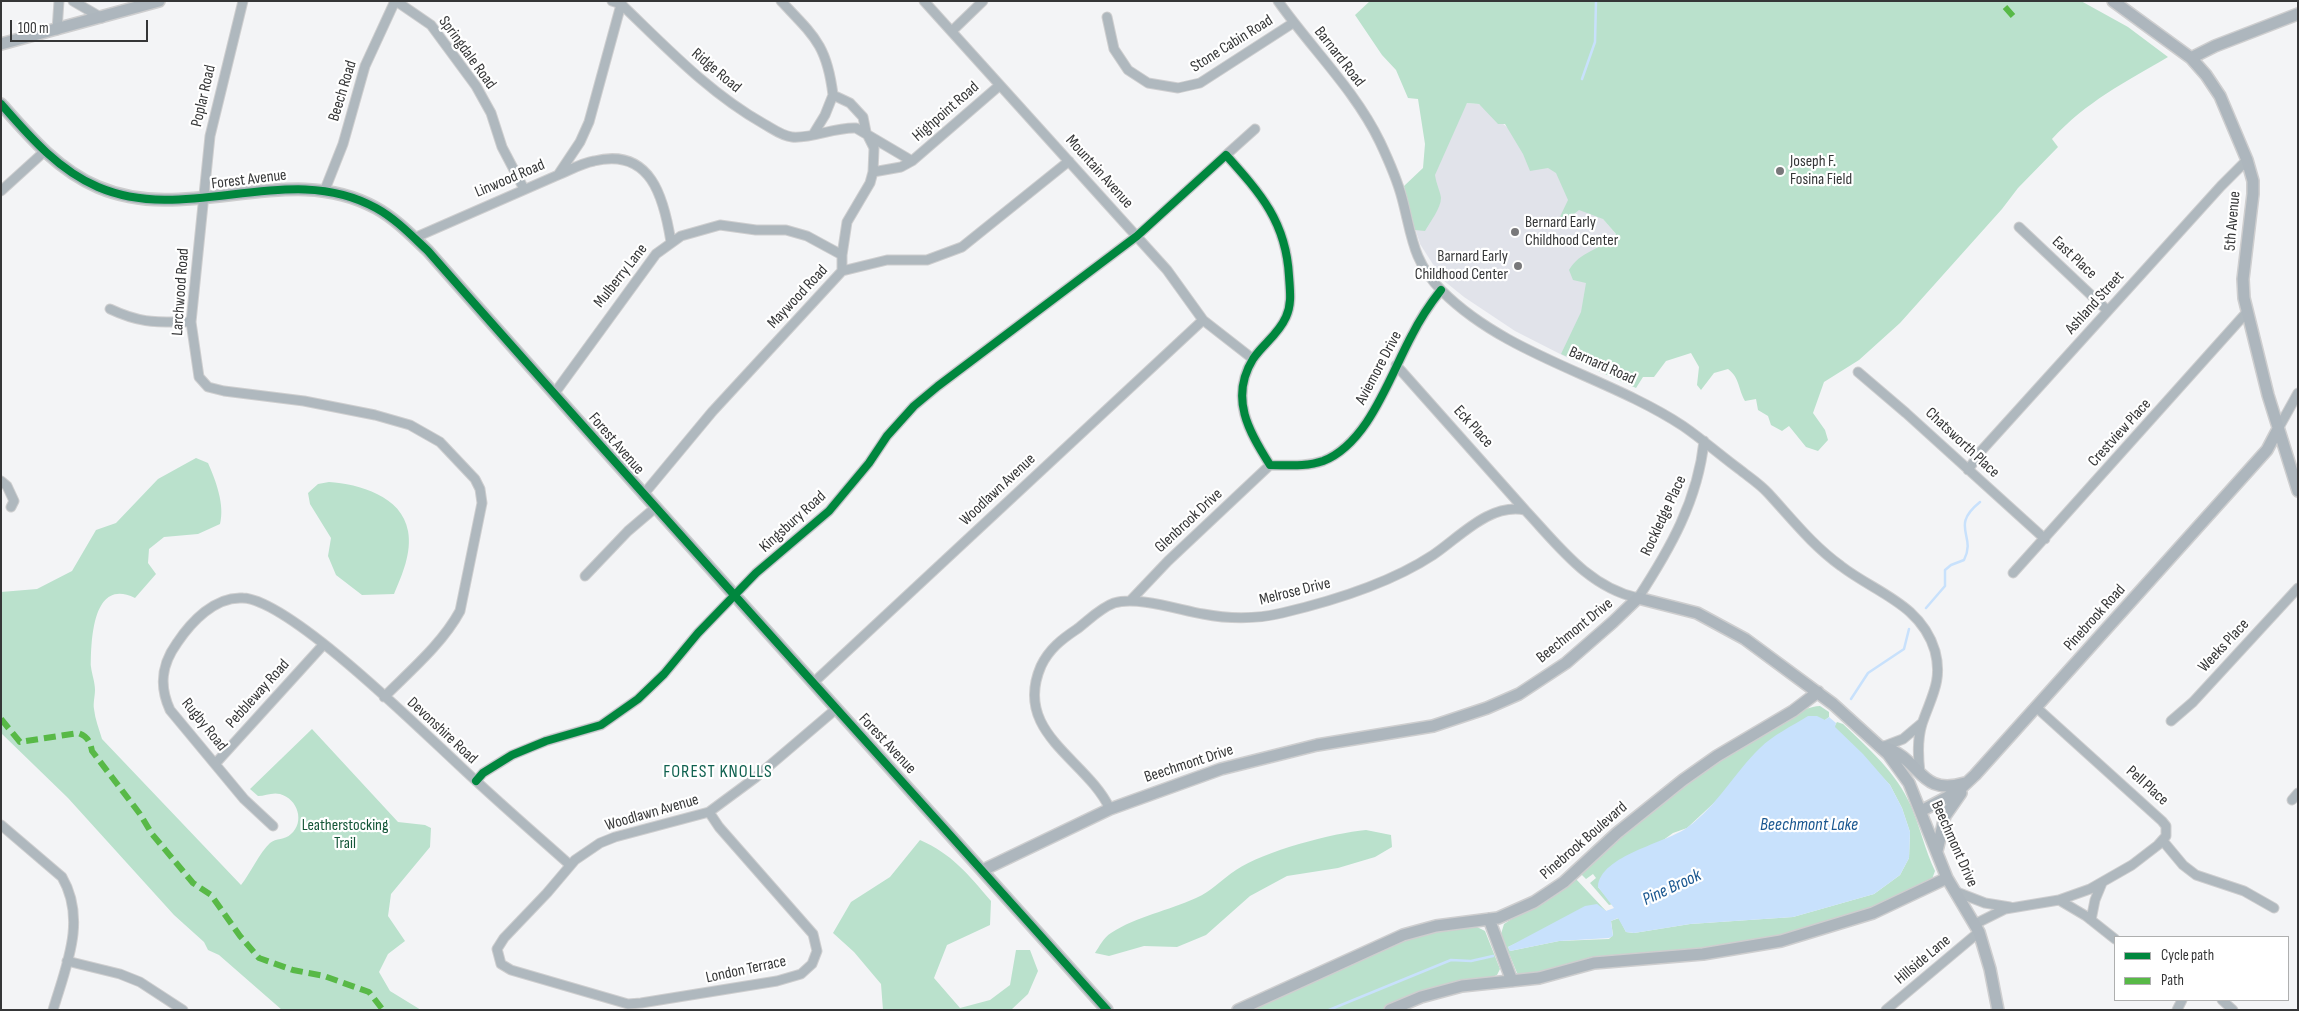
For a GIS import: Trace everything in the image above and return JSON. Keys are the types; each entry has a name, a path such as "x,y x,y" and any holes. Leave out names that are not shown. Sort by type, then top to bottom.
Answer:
{"street":[{"path":"57,30 59,1"},
{"path":"73,1 102,18"},
{"path":"1,44 159,1"},
{"name":"Poplar Road","path":"204,200 210,136 243,1"},
{"name":"Springdale Road","path":"395,1 431,25 476,86 490,113 502,146 524,189"},
{"name":"Beech Road","path":"324,192 343,144 365,66 395,1"},
{"path":"781,1 817,39 830,74 833,95 825,115 814,133"},
{"name":"Mountain Avenue","path":"924,1 1167,270 1203,320 1253,359"},
{"path":"952,31 983,1"},
{"name":"Barnard Road","path":"1278,1 1293,23 1346,88 1373,129 1402,197 1413,246 1425,270 1441,290 1464,309 1510,340 1641,401 1704,441 1767,491 1802,533 1827,555 1863,582 1902,603 1920,621 1935,652 1938,676 1933,699 1922,723 1918,750 1920,773"},
{"name":"5th Avenue","path":"2113,1 2191,58 2206,75 2220,96 2248,160 2253,181 2253,194 2243,279 2247,312 2278,430 2298,491"},
{"name":"Linwood Road","path":"414,238 558,174 580,142 589,122 618,2"},
{"name":"Ridge Road","path":"618,2 711,90 748,115 785,136 794,137 846,127 866,132"},
{"path":"2191,58 2215,46 2298,14"},
{"name":"Stone Cabin Road","path":"1107,17 1114,49 1128,70 1148,84 1178,88 1200,83 1293,23"},
{"name":"Highpoint Road","path":"873,172 901,167 912,161 1000,85"},
{"path":"833,95 850,103 863,117 866,132 874,148 873,172 870,183 847,222 842,255 842,271"},
{"name":"Forest Avenue","path":"1,104 56,162 81,179 118,195 170,200 204,200 264,190 301,188 354,199 375,207 395,220 428,251 643,495 983,870 1107,1010"},
{"path":"1137,236 1255,128"},
{"name":"Highpoint Road","path":"866,132 912,161"},
{"path":"1,191 45,151"},
{"path":"1226,155 1271,211 1281,230 1288,252 1291,302 1278,332 1253,359 1243,388 1244,417 1252,437 1270,465"},
{"path":"558,174 593,161 610,158 637,166 658,188 667,214 671,242"},
{"name":"Ashland Street","path":"1968,470 1982,450 2248,160"},
{"name":"Maywood Road","path":"643,495 712,412 842,271 887,260 927,260 962,247 1069,161"},
{"name":"Larchwood Road","path":"204,200 191,322 199,377 204,384"},
{"name":"Mulberry Lane","path":"554,394 650,261 671,242 697,230 720,225 756,230 786,230 806,236 842,255"},
{"name":"East Place","path":"2019,227 2108,311"},
{"name":"Kingsbury Road","path":"476,781 483,773 512,755 546,741 601,725 638,699 664,674 698,634 756,573 829,511 869,463 887,436 914,406 1137,236"},
{"name":"Aviemore Drive","path":"1270,465 1311,464 1324,460 1340,450 1368,418 1384,394 1396,365 1423,315 1441,290"},
{"path":"110,309 132,319 191,322"},
{"name":"Crestview Place","path":"2013,573 2247,312"},
{"name":"Woodlawn Avenue","path":"813,682 1203,320"},
{"name":"Eck Place","path":"1396,365 1525,510"},
{"name":"Chatsworth Place","path":"1858,372 1906,412 2045,539"},
{"name":"Devonshire Road","path":"204,384 224,391 304,401 375,415 410,425 440,442 475,479 480,489 482,503 460,611 454,623 425,656 384,697 570,865"},
{"path":"2278,430 2298,393"},
{"name":"Pinebrook Road","path":"1921,811 1952,796 1967,783 2037,708 2267,450 2278,430"},
{"name":"Rockledge Place","path":"1638,598 1660,563 1686,513 1699,478 1704,441"},
{"name":"Glenbrook Drive","path":"1130,601 1168,561 1270,465"},
{"path":"1,481 12,494 14,501 10,507"},
{"path":"585,576 628,531 655,508"},
{"name":"Melrose Drive","path":"1110,809 1096,784 1053,743 1045,731 1036,710 1035,693 1040,668 1051,650 1095,614 1114,603 1130,601 1206,615 1256,617 1274,615 1380,583 1433,555 1483,518 1504,510 1525,510"},
{"path":"1525,510 1563,553 1583,570 1623,595 1638,598"},
{"name":"Weeks Place","path":"2171,722 2193,702 2298,588"},
{"name":"Rugby Road","path":"273,826 244,799 170,710 164,698 162,675 168,655 184,632 214,606 226,600 242,597 256,600 272,608 324,644 384,697"},
{"name":"Beechmont Drive","path":"983,870 1110,809 1193,778 1271,755 1317,745 1433,726 1476,712 1518,694 1556,670 1613,622 1638,598 1688,610 1716,622 1756,647 1818,692 1882,747 1904,775 1921,811 1947,878 1977,928 1990,969 1998,1010"},
{"name":"Pebbleway Road","path":"215,764 324,644"},
{"name":"Pinebrook Boulevard","path":"1238,1010 1403,935 1436,926 1489,920 1525,907 1554,890 1617,833 1665,794 1717,756 1787,715 1818,692"},
{"name":"Pell Place","path":"2037,708 2162,821 2167,832 2162,841"},
{"name":"Woodlawn Avenue","path":"499,961 497,949 504,938 547,894 570,865 600,844 615,837 709,812 755,778 836,710"},
{"name":"Barnard Road","path":"1882,747 1903,739 1922,723"},
{"path":"1882,747 1901,754 1932,783 1941,787 1967,783"},
{"path":"1937,853 1945,816 1967,783"},
{"name":"London Terrace","path":"499,961 511,970 628,1004 671,1000 777,981 801,974 812,964 817,951 813,934 719,828 709,812"},
{"path":"1,825 62,877 66,885 75,920 67,961 53,1010"},
{"path":"1954,891 1985,903 2012,907 2059,900 2102,883 2132,865 2162,841 2183,865 2196,875 2244,891 2274,908"},
{"path":"1390,1010 1447,990 1539,978 1594,964 1704,954 1780,940 1873,913 1947,878"},
{"path":"2091,920 2095,900 2102,883"},
{"path":"2059,900 2091,920 2114,938"},
{"path":"1977,928 2012,907"},
{"path":"1489,920 1512,981"},
{"name":"Hillside Lane","path":"1886,1010 1977,928"},
{"path":"67,961 120,974 140,982 179,1009"},
{"path":"2223,1001 2233,1010"}],"shaded area":[{"name":"Bernard Early Childhood Center","path":"1467,103 1479,104 1567,177 1616,234 1621,256 1568,358 1515,331 1464,297 1443,280 1420,244 1413,222 1431,169"}],"green space":[{"path":"1370,1 2081,1 2128,27 2168,57 2092,103 2065,126 2052,139 2058,147 2018,188 2002,209 1900,323 1859,360 1824,382 1813,413 1825,430 1828,440 1818,451 1806,447 1789,426 1782,431 1771,425 1768,416 1758,410 1756,399 1745,401 1737,380 1728,369 1714,373 1701,390 1697,385 1699,367 1691,353 1666,361 1654,377 1643,377 1636,388 1561,354 1581,312 1586,283 1573,280 1569,270 1585,254 1604,244 1616,234 1603,219 1579,210 1559,226 1557,223 1568,200 1556,173 1548,168 1530,171 1523,154 1505,124 1498,124 1479,104 1467,103 1435,175 1441,202 1425,231 1415,230 1404,186 1423,168 1425,144 1418,99 1408,98 1396,70 1382,55 1355,15"},
{"name":"Leatherstocking Trail","path":"196,458 208,463 214,477 221,501 220,524 198,534 164,537 149,549 148,563 156,574 135,598 121,594 110,596 103,603 97,614 92,641 91,667 95,687 94,704 96,720 102,739 241,885 266,847 272,841 291,834 298,823 298,811 286,797 280,794 258,796 250,789 312,729 398,822 425,825 431,828 430,847 391,894 388,916 405,941 388,954 379,972 390,991 421,1010 282,1010 219,955 208,950 204,942 174,915 68,798 1,733 1,592 37,589 72,571 96,530 116,523 158,479"},
{"path":"329,482 366,489 378,494 397,509 404,519 408,531 409,547 406,564 394,594 362,595 336,575 328,556 331,538 310,504 308,493 318,484"},
{"path":"1820,706 1829,712 1829,717 1717,800 1687,828 1673,833 1598,887 1613,904 1609,905 1590,883 1596,878 1593,874 1586,879 1581,874 1646,815 1716,763 1792,716 1806,709"},
{"path":"1837,722 1843,724 1863,743 1898,782 1911,806 1935,871 1932,879 1879,906 1779,938 1523,977 1517,973 1501,934 1504,924 1575,878 1606,911 1536,934 1508,947 1510,951 1559,941 1609,939 1613,935 1611,921 1619,918 1626,932 1634,933 1690,924 1793,917 1874,894 1900,875 1909,858 1910,832 1902,808 1890,785 1834,727"},
{"path":"1366,830 1391,835 1392,847 1375,857 1338,868 1287,876 1250,896 1206,935 1177,947 1144,946 1109,956 1095,953 1108,935 1121,927 1202,895 1248,863 1263,856 1299,844"},
{"path":"920,840 950,858 991,901 990,925 947,945 934,978 960,1008 990,1000 1010,985 1016,950 1030,950 1038,971 1028,994 1011,1010 883,1010 881,984 854,952 833,933 851,902 890,877"},
{"path":"1475,926 1485,931 1500,969 1497,975 1490,978 1422,992 1381,1010 1245,1010 1418,935"}],"water":[{"name":"Beechmont Lake","path":"1808,716 1817,716 1825,720 1829,717 1836,723 1835,727 1863,754 1890,785 1902,808 1910,832 1909,858 1900,875 1874,894 1793,917 1690,924 1634,933 1626,932 1618,918 1611,921 1613,936 1609,938 1559,941 1510,951 1508,947 1585,906 1597,904 1606,911 1614,908 1598,887 1602,876 1610,866 1636,851 1688,827 1708,809 1765,743"}],"waterway":[{"path":"1582,79 1595,42 1596,1"},
{"name":"Pine Brook","path":"1926,608 1945,586 1945,570 1951,565 1964,560 1968,544 1965,531 1966,518 1980,502"},
{"name":"Pine Brook","path":"1851,699 1868,673 1904,649 1909,629"},
{"name":"Pine Brook","path":"1329,1010 1451,960 1471,961 1493,956"}],"marked path":[{"path":"2005,7 2013,16"},
{"path":"1,719 20,742 78,733 86,737 92,751 140,814 152,834 193,883 211,895 240,936 259,958 293,970 324,976 369,992 383,1010"}],"cycle path":[{"path":"1,104 33,140 57,162 83,180 98,187 132,197 167,200 273,190 308,190 343,195 376,208 397,222 428,251 1107,1010"},
{"path":"476,781 483,773 512,755 546,741 601,725 638,699 664,674 698,633 756,573 829,511 869,463 887,436 914,406 1137,236 1226,155 1261,196 1270,210 1283,240 1287,257 1290,292 1288,312 1279,329 1253,359 1246,373 1243,387 1242,401 1249,427 1270,465 1317,463 1339,452 1353,439 1366,424 1415,329 1441,290"}],"place":[{"name":"Joseph F. Fosina Field","path":"1780,171"},
{"name":"Bernard Early Childhood Center","path":"1515,232"},
{"name":"Barnard Early Childhood Center","path":"1518,266"}],"district":[{"name":"FOREST KNOLLS","path":"718,772"}]}
